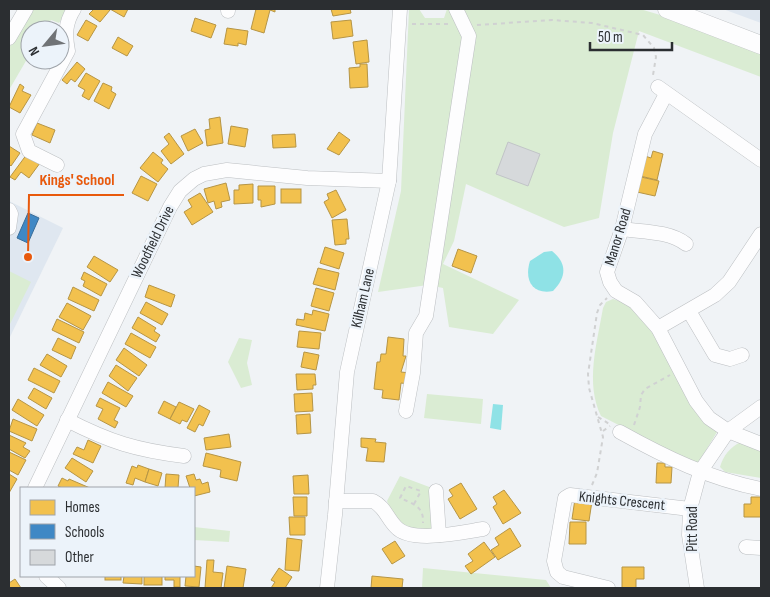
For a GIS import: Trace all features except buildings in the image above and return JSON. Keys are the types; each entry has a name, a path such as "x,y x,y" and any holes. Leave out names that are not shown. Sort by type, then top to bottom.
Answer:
{"main road":[{"path":"667,9 761,46"}],"street":[{"path":"9,38 26,9"},
{"path":"57,165 29,151 23,134 68,51 67,22 74,9"},
{"name":"Kilham Lane","path":"327,588 347,372 389,181 400,9"},
{"path":"406,411 413,373 416,333 426,316 467,46 468,36 456,9"},
{"path":"662,90 761,160"},
{"name":"Manor Road","path":"616,291 608,272 622,229 645,134 662,90"},
{"name":"Woodfield Drive","path":"35,487 170,207 180,191 194,179 204,174 227,170 307,178 389,181"},
{"path":"9,210 11,214 9,228"},
{"path":"622,229 661,234 680,239 686,244"},
{"path":"658,328 715,295 729,282 761,234"},
{"path":"616,291 634,302 658,328 696,401 709,418 728,431 761,444"},
{"path":"689,311 715,355 730,359 742,356"},
{"name":"Pitt Road","path":"697,588 689,535 690,509 700,472 728,431 761,407"},
{"path":"67,420 107,440 148,451 184,456"},
{"path":"621,431 700,472 729,483 761,489"},
{"path":"436,491 439,535"},
{"name":"Knights Crescent","path":"608,588 563,577 558,572 554,561 565,498 570,495 690,509"},
{"path":"336,501 373,501 386,511 396,527 409,533 439,535 483,529"},
{"path":"746,547 761,548"},
{"path":"47,577 59,588"}],"path":[{"path":"399,23 463,25 552,20 592,23 643,35 654,48 656,57 653,74 662,90"},
{"path":"589,497 597,473 602,437 589,388 591,354 600,305 616,291"},
{"path":"598,417 621,431 640,407 640,395 644,389 679,370"},
{"path":"414,504 421,491 406,486 400,498 414,504 423,513 423,535"}],"shaded area":[{"path":"723,9 761,9 761,23"},
{"path":"9,201 63,228 9,339"}],"green space":[{"path":"32,9 68,9 61,20 26,20"},
{"path":"409,9 419,9 425,18 444,18 447,9 640,9 694,25 761,52 761,77 639,31 613,133 599,218 564,227 466,184 454,241 443,264 519,300 493,334 449,327 443,288 428,285 378,292 401,191"},
{"path":"20,29 21,70 9,90 9,48"},
{"path":"9,271 31,282 9,326"},
{"path":"613,299 631,305 655,334 717,432 697,465 601,416 594,390 594,363 603,308 606,302"},
{"path":"239,338 252,340 247,363 252,385 241,388 228,362"},
{"path":"427,394 483,399 481,424 424,418"},
{"path":"741,442 761,450 761,478 725,472 720,467 728,452"},
{"path":"400,476 432,488 435,530 410,528 405,526 396,517 387,501"},
{"path":"195,527 230,531 229,542 195,540"},
{"path":"423,568 546,580 551,588 422,588"}],"water":[{"path":"552,251 563,265 563,275 558,286 553,291 540,291 531,285 529,280 528,268 530,261 544,252"},
{"path":"493,404 503,405 501,430 490,428"}],"place":[{"name":"Kings' School","path":"28,257"}]}
